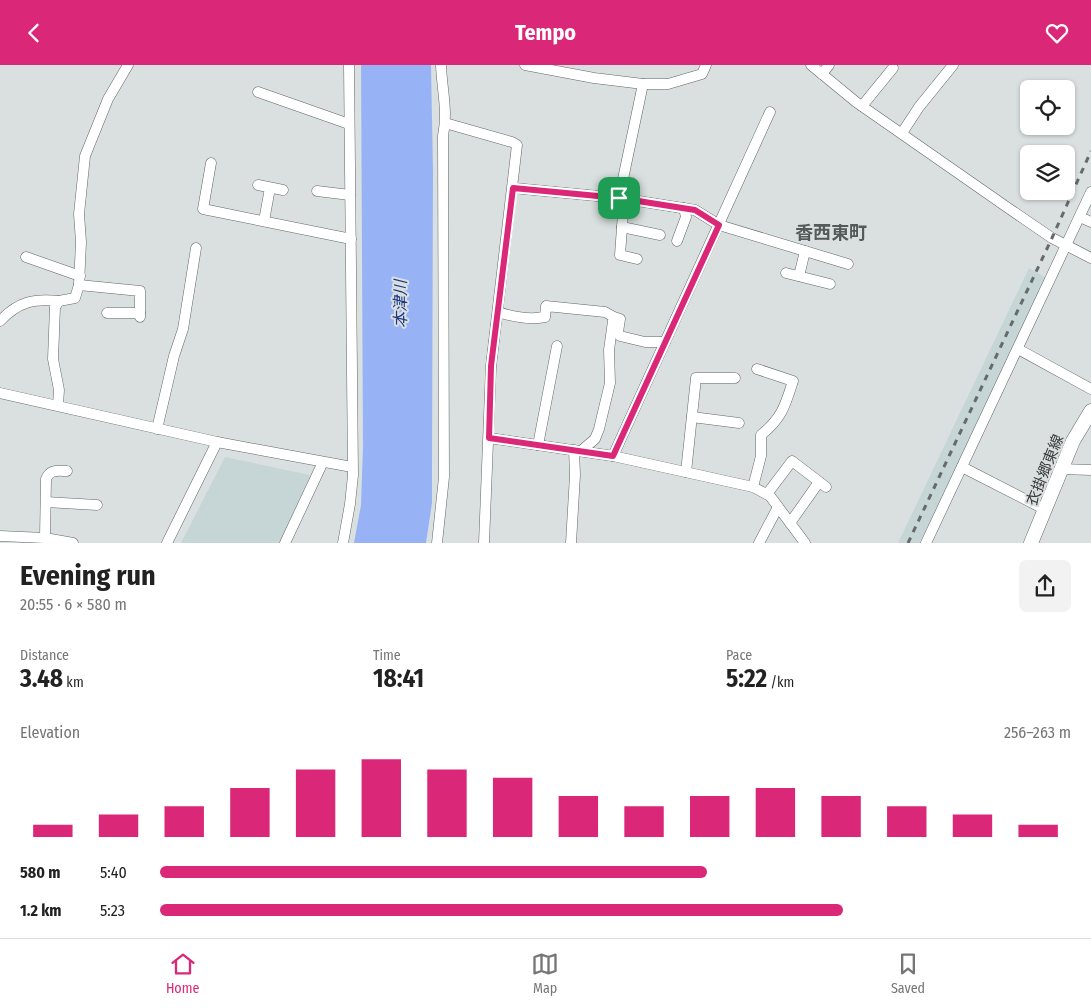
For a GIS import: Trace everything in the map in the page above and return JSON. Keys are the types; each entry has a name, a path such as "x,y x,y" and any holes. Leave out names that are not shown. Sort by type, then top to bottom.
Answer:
{"main road":[{"name":"衣掛郷東線","path":"1031,543 1046,510 1061,469 1077,434 1091,411"}],"street":[{"path":"0,321 11,309 26,302 44,299 59,301 76,298 80,280 82,242 79,214 85,156 108,99 128,65"},
{"path":"344,543 350,504 352,467 349,65"},
{"path":"437,543 444,477 443,136 445,97 442,86 441,65"},
{"path":"525,65 594,78 643,84 668,84 702,74 706,65"},
{"path":"811,65 862,106 996,200 1066,246 1091,258"},
{"path":"822,74 829,65"},
{"path":"902,133 919,107 953,65"},
{"path":"862,106 894,69"},
{"path":"637,259 620,255 622,227 621,198 643,84"},
{"path":"258,92 349,124"},
{"path":"613,456 770,112"},
{"path":"445,123 517,145 491,366 484,543"},
{"path":"211,163 204,209 351,239"},
{"path":"258,185 283,190"},
{"path":"264,221 270,188"},
{"path":"513,188 621,198 695,210 719,225 848,263"},
{"path":"317,191 350,195"},
{"path":"926,543 1091,192"},
{"path":"677,241 686,217 684,208"},
{"path":"1080,217 1091,222"},
{"path":"622,227 660,235"},
{"path":"157,429 174,356 183,329 196,248"},
{"path":"799,276 805,251"},
{"path":"26,257 80,280 140,291 140,315 107,313"},
{"path":"786,273 830,284"},
{"path":"58,405 59,391 52,359 55,307 59,301"},
{"path":"498,312 509,316 535,319 545,317 546,306 605,312 620,319 618,332 620,336 645,342 665,342"},
{"path":"571,543 578,451 594,439 599,429 610,383 609,350 614,317"},
{"path":"538,445 557,346"},
{"path":"1018,349 1091,389"},
{"path":"753,487 761,456 761,435 774,424 784,406 793,381 757,369"},
{"path":"686,472 696,378 735,379"},
{"path":"0,393 217,442 352,467"},
{"path":"692,417 739,423"},
{"path":"489,438 613,456 753,487 770,496 805,543"},
{"path":"167,543 217,442"},
{"path":"767,494 792,461 823,484 790,523"},
{"path":"286,543 322,462"},
{"path":"962,467 1046,510"},
{"path":"1061,469 1091,469"},
{"path":"39,540 46,502 46,479 48,473 52,471 67,471"},
{"path":"46,502 97,505"},
{"path":"759,543 778,507"},
{"path":"0,536 73,543"}],"shaded area":[{"path":"1029,268 1046,278 921,543 898,543"},
{"path":"225,457 310,475 281,543 181,543"}],"water":[{"name":"本津川","path":"361,65 431,65 433,172 432,503 426,543 354,543 361,505 363,446"}],"railway":[{"path":"908,543 1091,151"}],"district":[{"name":"香西東町","path":"831,233"}],"route":[{"path":"513,188 568,195 619,198 695,210 719,225 613,456 489,438 491,366 513,188"}]}
